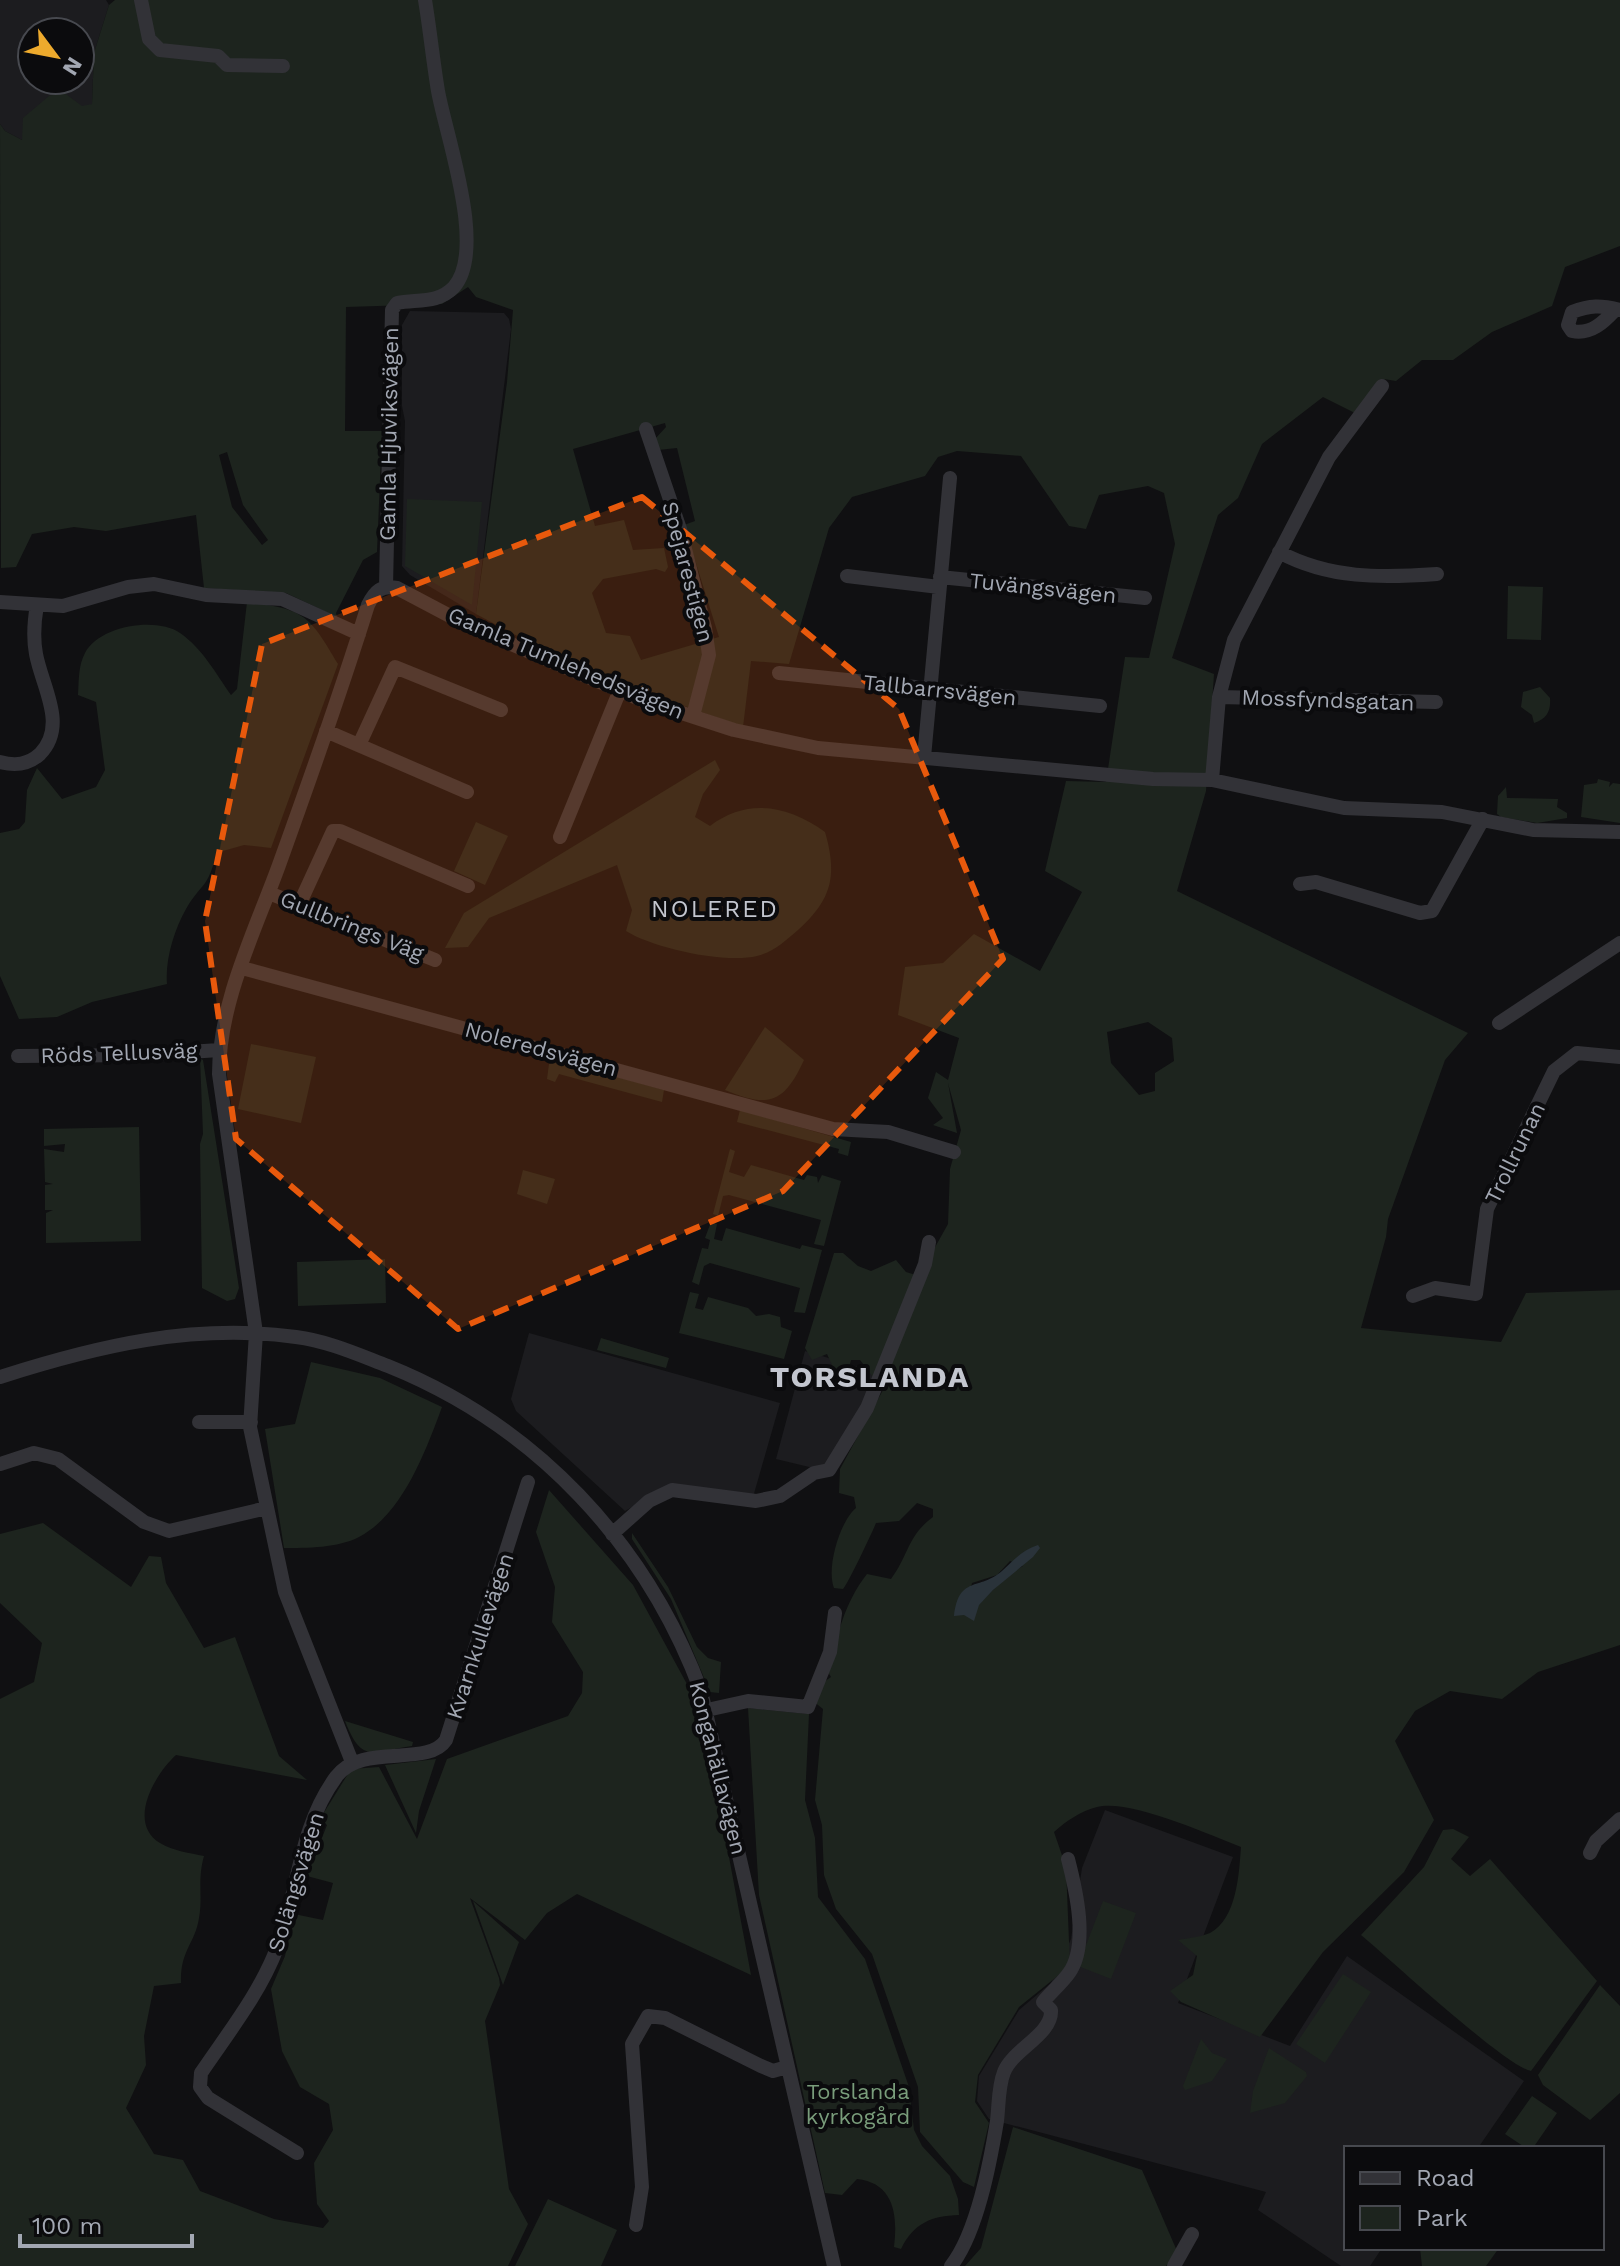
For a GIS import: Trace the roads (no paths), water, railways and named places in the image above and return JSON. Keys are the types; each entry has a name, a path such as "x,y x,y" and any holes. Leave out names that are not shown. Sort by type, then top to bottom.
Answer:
{"street":[{"path":"141,0 149,39 160,50 218,56 227,65 283,66"},
{"name":"Gamla Hjuviksvägen","path":"386,587 392,310 397,303 432,300 449,292 462,275 466,257 458,179 438,92 425,0"},
{"name":"Mossfyndsgatan","path":"1212,780 1219,697 1234,640 1329,457 1382,386"},
{"name":"Spejarestigen","path":"646,429 680,529 705,628 709,655 693,716"},
{"path":"924,757 950,478"},
{"path":"1279,552 1324,572 1345,575 1437,574"},
{"name":"Tuvängsvägen","path":"847,576 1145,598"},
{"path":"0,602 37,605 80,603 128,587 154,584 206,595 282,599 359,634"},
{"path":"352,1762 285,1592 267,1508 251,1422 256,1333 219,1074 219,1050 221,1032 242,968 359,634 374,593 386,587"},
{"name":"Gamla Tumlehedsvägen","path":"386,587 620,690 734,730 818,748 1153,779 1212,780 1344,808 1442,812 1533,830 1620,832"},
{"path":"0,762 11,765 35,758 45,749 53,729 53,715 35,645 37,605"},
{"path":"359,745 395,667 501,710"},
{"name":"Tallbarrsvägen","path":"779,673 1100,706"},
{"path":"560,837 620,690"},
{"name":"Mossfyndsgatan","path":"1219,697 1436,702"},
{"path":"326,731 467,792"},
{"path":"1300,884 1316,882 1420,913 1432,911 1483,819"},
{"path":"299,905 333,831 340,831 468,886"},
{"name":"Gullbrings Väg","path":"269,893 435,960"},
{"path":"1499,1023 1577,975 1620,943"},
{"name":"Noleredsvägen","path":"242,968 839,1130 888,1132 954,1152"},
{"name":"Röds Tellusväg","path":"18,1056 219,1050"},
{"name":"Trollrunan","path":"1413,1296 1435,1288 1476,1294 1487,1209 1554,1071 1577,1053 1620,1057"},
{"path":"612,1534 649,1501 672,1490 756,1501 780,1496 814,1473 829,1470 841,1445 867,1408 925,1264 929,1242"},
{"name":"Kongahällavägen","path":"0,1377 138,1339 256,1333 329,1344 447,1391 492,1419 535,1452 576,1491 654,1589 673,1624 707,1710 834,2266"},
{"path":"199,1422 251,1422"},
{"path":"0,1464 34,1453 58,1459 144,1522 169,1531 267,1508"},
{"name":"Kvarnkullevägen","path":"352,1762 436,1750 443,1745 528,1482"},
{"path":"707,1710 748,1701 808,1707 830,1652 835,1613"},
{"name":"Solängsvägen","path":"297,2153 208,2098 202,2093 199,2080 268,1970 278,1945 309,1828 336,1777 352,1762"},
{"path":"1590,1853 1596,1841 1620,1819"},
{"path":"951,2266 965,2246 972,2224 995,2130 1005,2069 1048,2023 1051,2010 1043,2002 1069,1973 1076,1956 1077,1919 1068,1859"},
{"path":"636,2225 642,2187 632,2044 648,2016 665,2018 773,2071 787,2067"},
{"path":"1174,2266 1192,2234"}],"district":[{"name":"NOLERED","path":"715,909"},
{"name":"TORSLANDA","path":"870,1376"}],"park label":[{"name":"Torslanda kyrkogård","path":"858,2104"}]}
